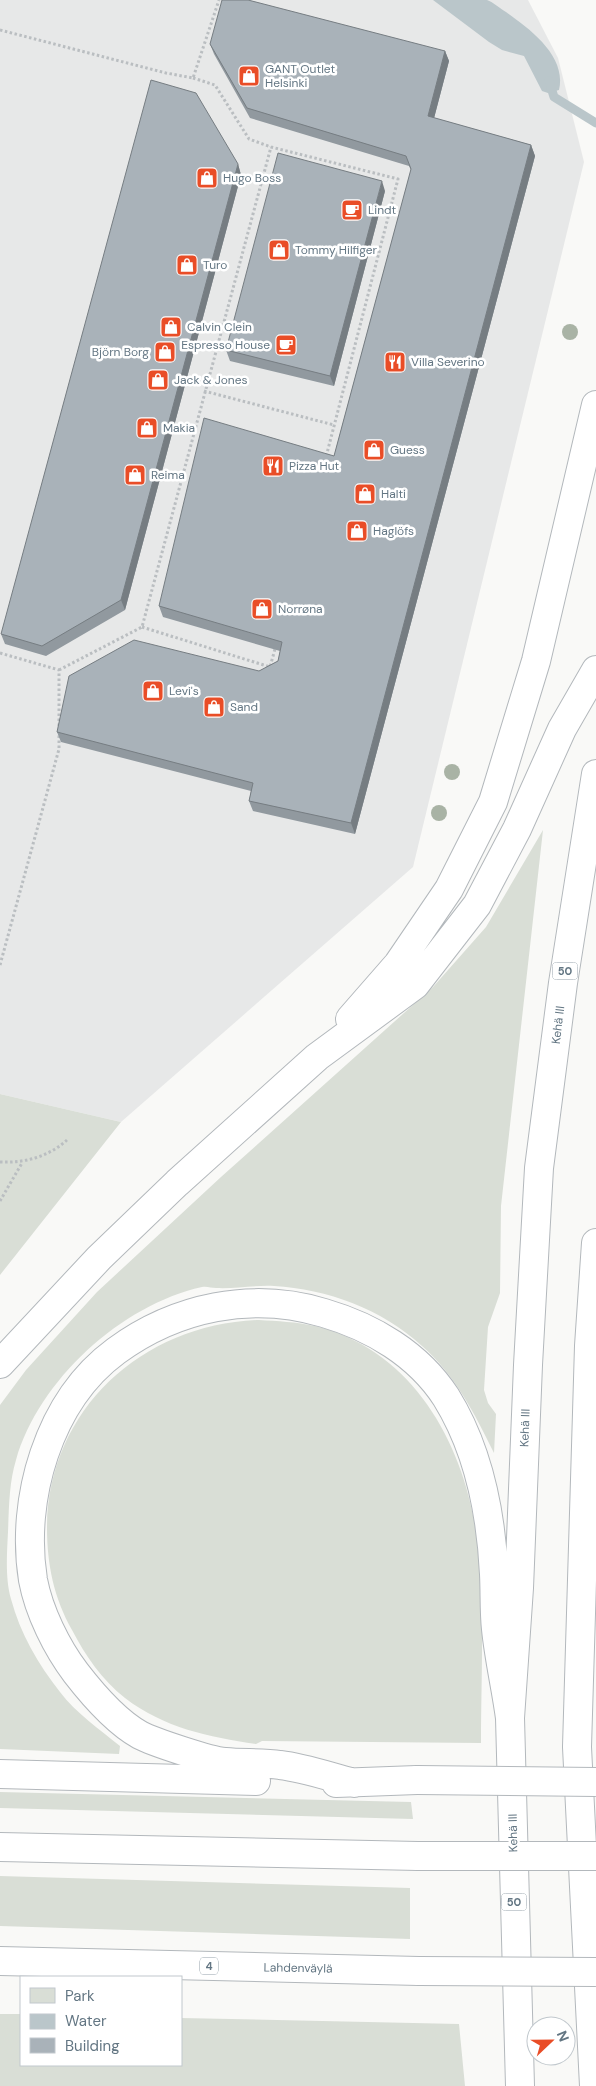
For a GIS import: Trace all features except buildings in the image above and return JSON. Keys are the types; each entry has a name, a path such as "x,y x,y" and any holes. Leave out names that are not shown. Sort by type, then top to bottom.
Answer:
{"highway":[{"path":"317,1057 398,964 449,889 493,802 536,661 596,405"},
{"path":"0,1364 99,1258 156,1203 317,1057 415,985 477,905 517,829 562,729 596,670"},
{"name":"Kehä III","path":"520,2086 510,1718 539,1168 563,983 596,774"},
{"path":"590,1867 577,1747 589,1356 596,1243"},
{"path":"354,1783 281,1765 221,1762 140,1735 98,1702 67,1661 46,1620 33,1582 29,1537 34,1491 45,1452 61,1416 84,1382 113,1352 154,1327 190,1313 222,1306 275,1302 311,1309 352,1322 382,1336 415,1362 444,1394 466,1434 480,1476 492,1546 496,1628 510,1718"},
{"path":"0,1375 23,1338"},
{"path":"0,1774 354,1783 417,1780 596,1782"},
{"path":"594,2086 590,1867 596,1775"},
{"path":"0,1847 418,1856 590,1867"},
{"name":"Lahdenväylä","path":"0,1961 419,1971 596,1972"}],"path":[{"path":"193,78 218,0"},
{"path":"0,30 166,74 215,84 249,139 271,147 398,179 324,462"},
{"path":"142,627 271,147"},
{"path":"204,391 334,425"},
{"path":"0,654 59,670 142,627 270,667 275,650"},
{"path":"0,965 59,749 59,670"},
{"path":"0,1162 22,1163 49,1152 67,1140"},
{"path":"0,1201 22,1163"}],"shaded area":[{"path":"0,0 528,0 558,58 584,162 413,867 121,1122 0,1094"}],"green space":[{"path":"543,830 501,1206 500,1293 488,1327 484,1390 488,1403 496,1414 494,1453 463,1396 434,1357 389,1321 353,1303 314,1291 294,1288 274,1286 204,1287 172,1296 142,1310 87,1350 43,1402 27,1430 16,1460 9,1505 7,1574 9,1591 19,1624 37,1659 66,1700 80,1714 120,1746 119,1754 0,1749 0,1405 26,1370 97,1292 221,1177 433,987 486,927"},
{"path":"0,1094 121,1122 0,1275"},
{"path":"259,1320 315,1326 347,1337 376,1353 401,1374 423,1398 441,1426 455,1456 466,1487 478,1546 482,1631 481,1743 262,1741 256,1744 188,1730 155,1717 125,1698 95,1667 72,1630 61,1606 53,1581 48,1555 47,1528 52,1485 64,1446 84,1411 110,1381 141,1356 177,1337 217,1325"},
{"path":"0,1792 411,1802 413,1819 0,1808"},
{"path":"0,1876 410,1888 410,1939 0,1926"},
{"path":"0,2014 20,2014 20,2066 182,2066 182,2018 459,2024 465,2086 0,2086"}],"water":[{"path":"433,0 487,0 506,12 535,35 552,55 560,78 559,90 548,93 542,91 524,56 502,50 489,42"}],"waterway":[{"path":"549,81 554,97 596,123"}],"place":[{"name":"GANT Outlet Helsinki","path":"249,76"},
{"name":"Hugo Boss","path":"207,178"},
{"name":"Lindt","path":"352,210"},
{"name":"Tommy Hilfiger","path":"279,250"},
{"name":"Turo","path":"187,265"},
{"name":"Calvin Clein","path":"171,327"},
{"name":"Espresso House","path":"286,345"},
{"name":"Björn Borg","path":"165,352"},
{"name":"Villa Severino","path":"395,362"},
{"name":"Jack & Jones","path":"158,380"},
{"name":"Makia","path":"147,428"},
{"name":"Guess","path":"374,450"},
{"name":"Pizza Hut","path":"273,466"},
{"name":"Reima","path":"135,475"},
{"name":"Halti","path":"365,494"},
{"name":"Haglöfs","path":"357,531"},
{"name":"Norrøna","path":"262,609"},
{"name":"Levi's","path":"153,691"},
{"name":"Sand","path":"214,707"}]}
